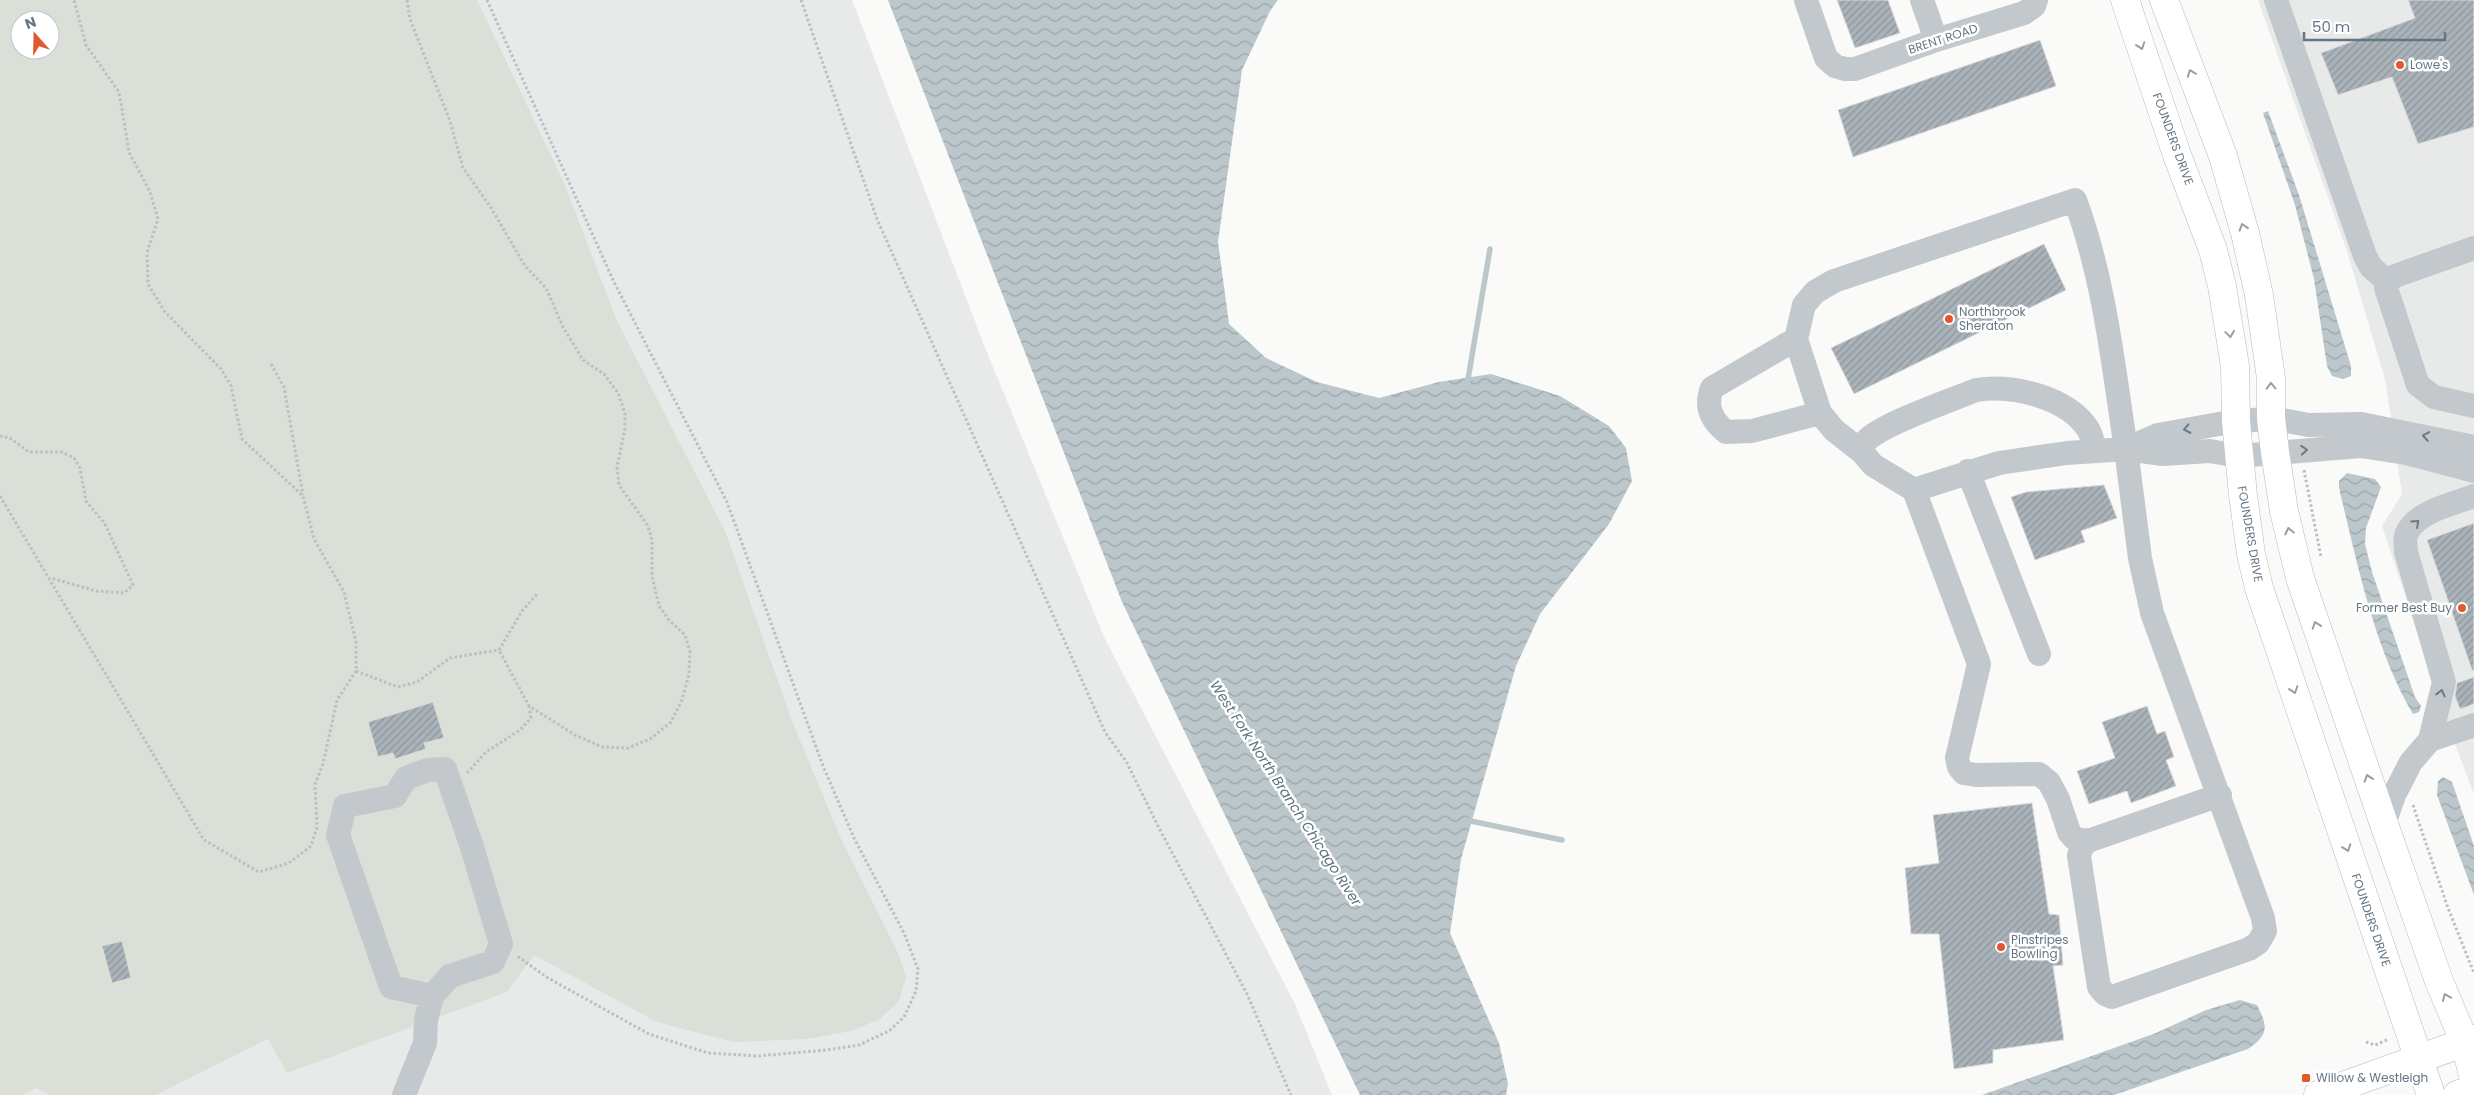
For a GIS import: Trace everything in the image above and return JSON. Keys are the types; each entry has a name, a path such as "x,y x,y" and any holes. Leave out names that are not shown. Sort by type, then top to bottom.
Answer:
{"main road":[{"name":"FOUNDERS DRIVE","path":"2125,0 2177,155 2213,250 2230,333 2234,366 2238,456 2251,554 2259,588 2431,1095"},
{"path":"2164,0 2222,156 2245,234 2259,295 2271,378 2271,418 2284,511 2300,578 2439,981 2469,1041 2474,1078"},
{"path":"2318,1095 2469,1041"},
{"path":"2457,1095 2474,1089"}],"street":[{"name":"BRENT ROAD","path":"1806,0 1826,58 1835,66 1845,69 1855,69 1936,40 2024,13 2034,6 2036,0"},
{"path":"1922,0 1936,40"},
{"path":"2276,0 2365,256 2371,267 2388,282"},
{"path":"2088,841 2074,838 2069,832 2058,799 2049,782 2039,774 1976,775 1964,773 1959,766 1959,745 1980,664 1914,490 1873,465 1862,452 1834,430 1820,412 1796,339 1804,304 1815,292 1834,281 2075,200 2087,233 2109,331 2140,558 2152,613 2220,795 2263,918 2265,931 2258,943 2249,949 2112,997 2105,994 2099,987 2079,856 2081,848 2088,841 2220,795"},
{"path":"2474,248 2395,276 2388,282 2386,288 2418,385 2434,397 2474,406"},
{"path":"1796,339 1712,388 1707,400 1715,423 1726,432 1752,431 1820,412"},
{"path":"1862,452 1865,442 1880,431 1976,390 1986,389 2018,391 2054,402 2075,414 2090,430 2095,451"},
{"path":"2126,449 2158,435 2236,421 2271,418 2308,425 2361,424 2474,447"},
{"path":"1914,490 1968,471 2034,457 2126,449 2164,454 2210,451 2238,456 2361,446 2406,453 2474,470"},
{"path":"1968,471 2039,654"},
{"path":"2384,824 2394,796 2411,762 2430,740 2444,682 2406,552 2406,534 2417,520 2440,508 2474,496"},
{"path":"2430,740 2474,725"},
{"path":"404,1095 425,1043 426,1020 432,996 450,976 493,962 500,944 471,844 445,769 428,770 406,778 395,796 345,806 338,835 390,987 432,996"}],"path":[{"path":"74,0 86,45 119,92 129,152 150,192 158,219 147,253 148,284 165,312 221,370 231,386 242,439 303,496"},
{"path":"407,0 410,19 429,72 450,121 464,168 490,206 525,266 546,288 583,360 604,374 618,393 625,413 625,428 617,467 619,485 648,526 652,540 652,576 659,606 669,620 685,636 690,652 689,674 682,700 671,722 650,738 628,748 602,748 575,735 529,706"},
{"path":"487,0 614,282 726,502 823,766 854,838 904,933 918,969 916,991 904,1017 889,1031 858,1045 758,1056 708,1053 649,1034 548,978 500,944"},
{"path":"801,0 877,219 1105,732 1127,762 1159,828 1247,994 1291,1095"},
{"path":"0,496 204,840 259,872 289,863 311,846 317,827 315,784 323,764 337,700 356,671 356,642 344,592 314,539 303,496 284,387 271,364"},
{"path":"0,436 10,438 29,452 62,452 74,458 80,468 86,501 105,524 133,585 124,593 96,591 50,578"},
{"path":"499,650 522,611 537,594"},
{"path":"356,671 398,687 417,682 450,658 499,650"},
{"path":"452,790 486,752 531,718 529,706 499,650"},
{"path":"2409,798 2448,908 2474,973"}],"shaded area":[{"path":"0,0 852,0 984,345 1104,637 1295,1004 1332,1095 0,1095"},
{"path":"0,0 477,0 565,185 617,321 725,531 792,721 841,839 898,953 906,977 899,1001 880,1019 851,1031 807,1039 733,1042 657,1022 534,955 507,992 287,1073 268,1039 156,1095 49,1095 36,1088 22,1095 0,1095"},
{"path":"2258,0 2474,0 2474,794 2448,726 2382,526 2402,494 2385,379 2347,251"}],"water":[{"name":"West Fork North Branch Chicago River","path":"888,0 1278,0 1270,11 1242,70 1218,242 1229,324 1266,358 1317,382 1379,398 1439,382 1491,374 1560,396 1609,426 1626,448 1632,481 1609,524 1540,614 1516,666 1461,859 1450,933 1499,1043 1508,1084 1506,1095 1360,1095 1122,602"},
{"path":"2268,111 2299,195 2351,366 2351,376 2343,379 2332,376 2327,366 2314,279 2295,205 2263,113"},
{"path":"2347,473 2375,479 2381,487 2366,528 2365,544 2372,572 2415,697 2421,706 2419,712 2413,714 2399,688 2377,633 2360,575 2339,488 2339,481"},
{"path":"2443,777 2452,782 2474,846 2474,895 2437,795 2438,781"},
{"path":"2240,1000 2257,1005 2265,1025 2260,1039 2248,1049 2114,1095 1982,1095 2156,1033 2206,1010"}],"building":[{"path":"1837,0 1888,0 1900,33 1855,48"},
{"name":"Lowe's","path":"2408,0 2474,0 2474,127 2418,144 2392,77 2338,95 2321,53 2415,18"},
{"path":"2040,40 2056,86 1853,157 1838,110"},
{"name":"Northbrook Sheraton","path":"2044,244 2066,290 1854,394 1831,348"},
{"path":"2104,485 2117,518 2081,531 2085,542 2035,560 2011,497 2026,492"},
{"name":"Former Best Buy","path":"2474,523 2474,670 2472,670 2427,540"},
{"path":"2474,677 2474,704 2460,709 2455,696 2457,683"},
{"path":"433,702 444,738 424,743 426,749 395,759 393,753 378,757 368,722"},
{"path":"2147,706 2157,734 2165,731 2174,757 2166,760 2176,786 2131,803 2127,791 2089,804 2077,771 2115,758 2102,722"},
{"name":"Pinstripes Bowling","path":"2032,803 2049,914 2059,915 2063,965 2053,966 2064,1040 1993,1050 1993,1063 1954,1069 1939,934 1911,934 1905,868 1939,863 1933,815"},
{"path":"122,941 131,978 112,983 102,946"}],"waterway":[{"path":"1467,385 1490,249"},
{"path":"1466,820 1562,840"}],"place":[{"name":"Lowe's","path":"2400,65"},
{"name":"Northbrook Sheraton","path":"1949,319"},
{"name":"Former Best Buy","path":"2462,608"},
{"name":"Pinstripes Bowling","path":"2001,947"},
{"name":"Willow & Westleigh","path":"2306,1078"}]}
